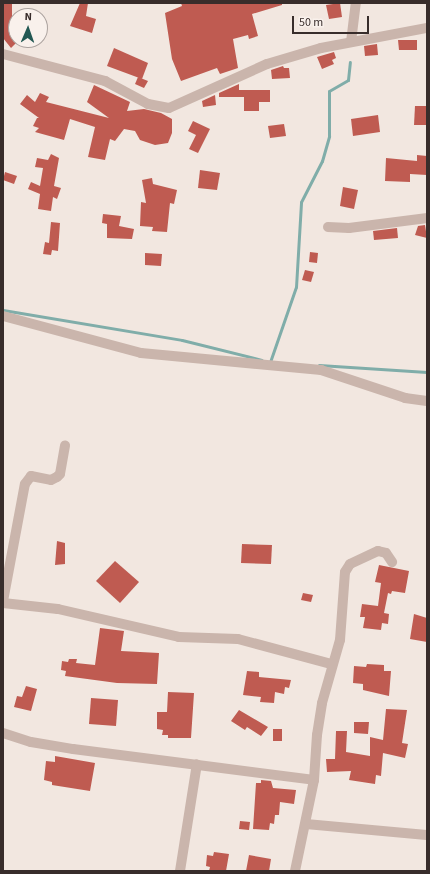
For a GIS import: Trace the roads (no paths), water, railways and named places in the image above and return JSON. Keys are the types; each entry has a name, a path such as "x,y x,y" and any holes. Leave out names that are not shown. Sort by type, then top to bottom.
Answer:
{"street":[{"path":"351,42 356,3"},
{"path":"3,54 105,81 148,104 169,108 267,64 321,48 427,28"},
{"path":"328,227 349,228 427,218"},
{"path":"3,316 142,353 321,370 405,398 427,401"},
{"path":"65,445 60,474 57,477 51,480 31,476 25,484 3,602 58,609 179,637 238,639 331,664"},
{"path":"295,871 314,780 317,735 331,664 340,640 347,568 350,564 378,551 386,553 392,562"},
{"path":"3,733 31,742 73,749 314,780"},
{"path":"180,871 197,764"},
{"path":"306,824 427,835"}],"waterway":[{"path":"270,362 296,287 301,202 322,161 329,136 329,91 348,80 350,62"},
{"path":"3,310 182,340 262,360"},
{"path":"319,365 427,372"}]}
